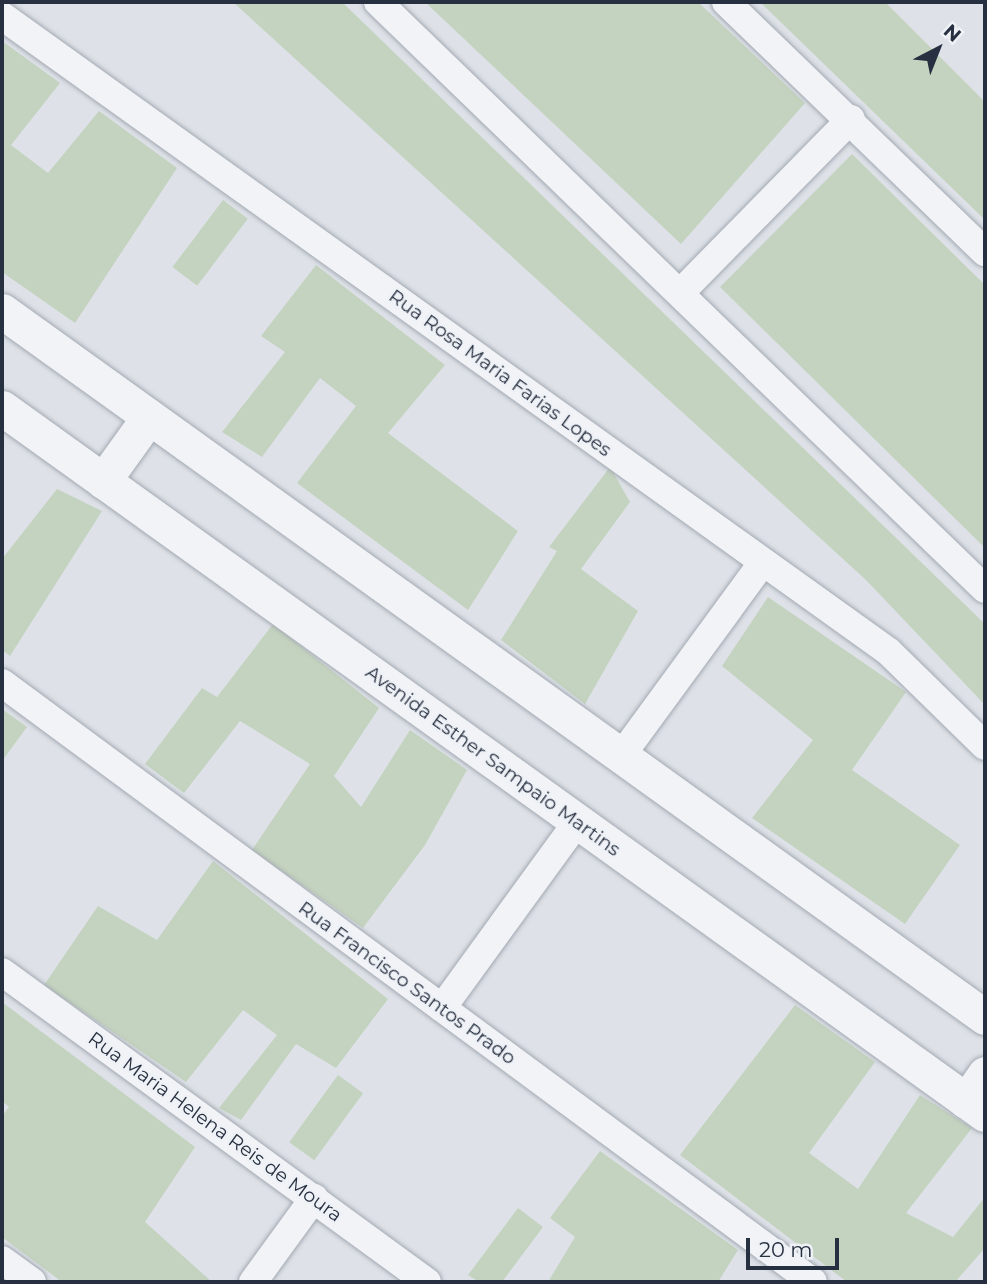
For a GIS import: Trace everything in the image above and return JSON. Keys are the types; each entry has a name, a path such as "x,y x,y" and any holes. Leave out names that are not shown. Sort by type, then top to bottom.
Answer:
{"street":[{"path":"378,2 682,291 985,589"},
{"path":"726,2 851,119 985,252"},
{"name":"Rua Rosa Maria Farias Lopes","path":"2,16 889,652 985,746"},
{"path":"682,291 851,119"},
{"path":"2,311 985,1017"},
{"name":"Avenida Esther Sampaio Martins","path":"2,408 577,822 979,1096"},
{"path":"103,481 149,417"},
{"path":"621,756 763,562"},
{"name":"Rua Francisco Santos Prado","path":"2,684 813,1282"},
{"path":"442,1008 577,822"},
{"name":"Rua Maria Helena Reis de Moura","path":"2,972 427,1282"},
{"path":"253,1282 314,1198"},
{"path":"2,1260 32,1282"}],"green space":[{"path":"233,2 342,2 985,624 985,705 866,580"},
{"path":"425,2 698,2 805,103 681,244"},
{"path":"760,2 885,2 985,102 985,220"},
{"path":"2,41 60,83 11,145 48,173 99,111 177,168 75,323 2,272"},
{"path":"852,154 985,285 985,548 720,287"},
{"path":"223,200 248,219 197,286 172,267"},
{"path":"316,265 445,365 388,433 518,531 468,610 297,483 356,406 320,378 262,457 222,432 285,352 261,336"},
{"path":"610,467 630,502 581,569 638,611 585,704 501,640 557,551 549,547"},
{"path":"57,489 102,511 10,656 2,650 2,559"},
{"path":"768,597 906,692 852,770 960,845 905,924 752,818 813,740 722,666"},
{"path":"273,624 379,708 334,776 361,807 410,730 467,770 425,845 363,928 252,850 310,764 240,721 184,793 145,764 202,688 217,697"},
{"path":"2,709 27,727 2,761"},
{"path":"213,861 388,999 336,1068 296,1044 241,1120 219,1108 277,1035 243,1010 186,1082 44,985 98,906 157,940"},
{"path":"2,1002 195,1147 145,1222 212,1282 62,1282 2,1237 2,1116 9,1107 2,1101"},
{"path":"795,1005 875,1062 809,1153 858,1189 920,1095 972,1128 906,1213 953,1237 985,1197 985,1248 955,1282 847,1282 680,1155"},
{"path":"338,1075 363,1093 314,1160 289,1142"},
{"path":"600,1151 738,1250 718,1282 548,1282 575,1237 550,1218"},
{"path":"518,1208 543,1227 502,1282 479,1282 468,1275"}]}
